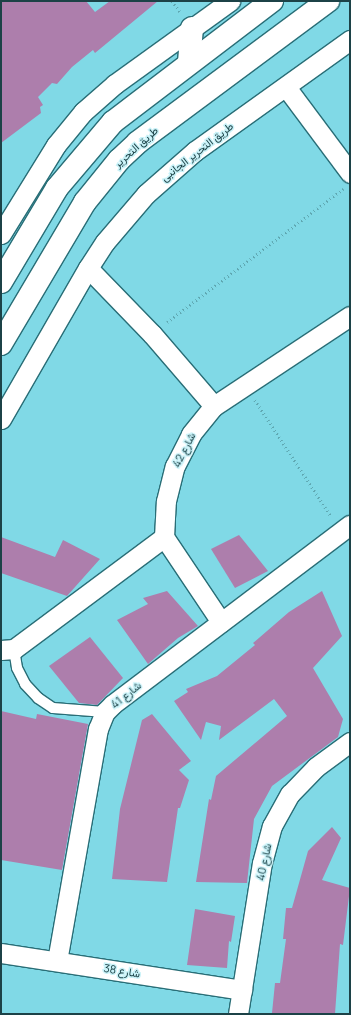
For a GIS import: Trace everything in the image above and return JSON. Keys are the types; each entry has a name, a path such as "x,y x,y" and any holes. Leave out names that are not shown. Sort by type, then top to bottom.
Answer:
{"street":[{"path":"1,234 56,145 83,112 115,84 230,1"},
{"name":"طريق التحرير","path":"1,344 85,202 119,160 138,142 328,1"},
{"path":"1,282 57,188 92,144 113,122 189,62 264,7 280,30 280,36"},
{"path":"189,62 192,28"},
{"name":"طريق التحرير الجانبى","path":"1,419 88,268 124,218 170,171 350,40"},
{"path":"286,87 350,173"},
{"path":"88,268 152,334 214,406"},
{"name":"شارع 42","path":"164,537 166,501 175,466 191,434 214,406 350,316"},
{"name":"شارع 41","path":"57,961 98,729 105,712 345,528"},
{"path":"8,650 164,537 221,622"},
{"name":"شارع 40","path":"238,1014 262,863 272,826 290,794 316,766 350,742"},
{"name":"شارع 38","path":"1,953 242,990"}],"lane":[{"path":"8,650 23,679 38,698 53,708 105,712"}],"path":[{"path":"152,334 350,184"},
{"path":"245,385 345,528"}],"building":[{"path":"1,1 86,1 95,12 110,1 158,1 95,53 93,50 72,67 57,84 52,83 38,97 43,105 40,107 41,113 1,143"},
{"path":"239,535 268,571 235,588 211,549"},
{"path":"1,537 55,557 63,540 100,559 67,596 1,573"},
{"path":"167,591 198,626 178,638 148,664 117,620 148,604 143,598"},
{"path":"322,591 342,636 313,668 343,719 338,737 272,786 254,819 247,883 196,882 209,799 211,800 216,776 287,716 274,699 219,740 221,726 206,722 201,740 174,701 188,692 186,689 217,676 255,645 253,643 289,612"},
{"path":"90,637 123,678 97,705 79,703 49,666"},
{"path":"1,711 36,719 37,714 88,724 62,870 1,860"},
{"path":"152,714 191,761 179,770 189,780 180,808 178,808 167,882 112,879 120,809 142,720"},
{"path":"332,827 341,838 322,880 350,888 343,945 340,944 335,1014 272,1013 275,983 280,983 286,939 283,939 286,908 292,908 308,851"},
{"path":"195,909 235,916 231,942 229,941 227,968 187,965"}]}
